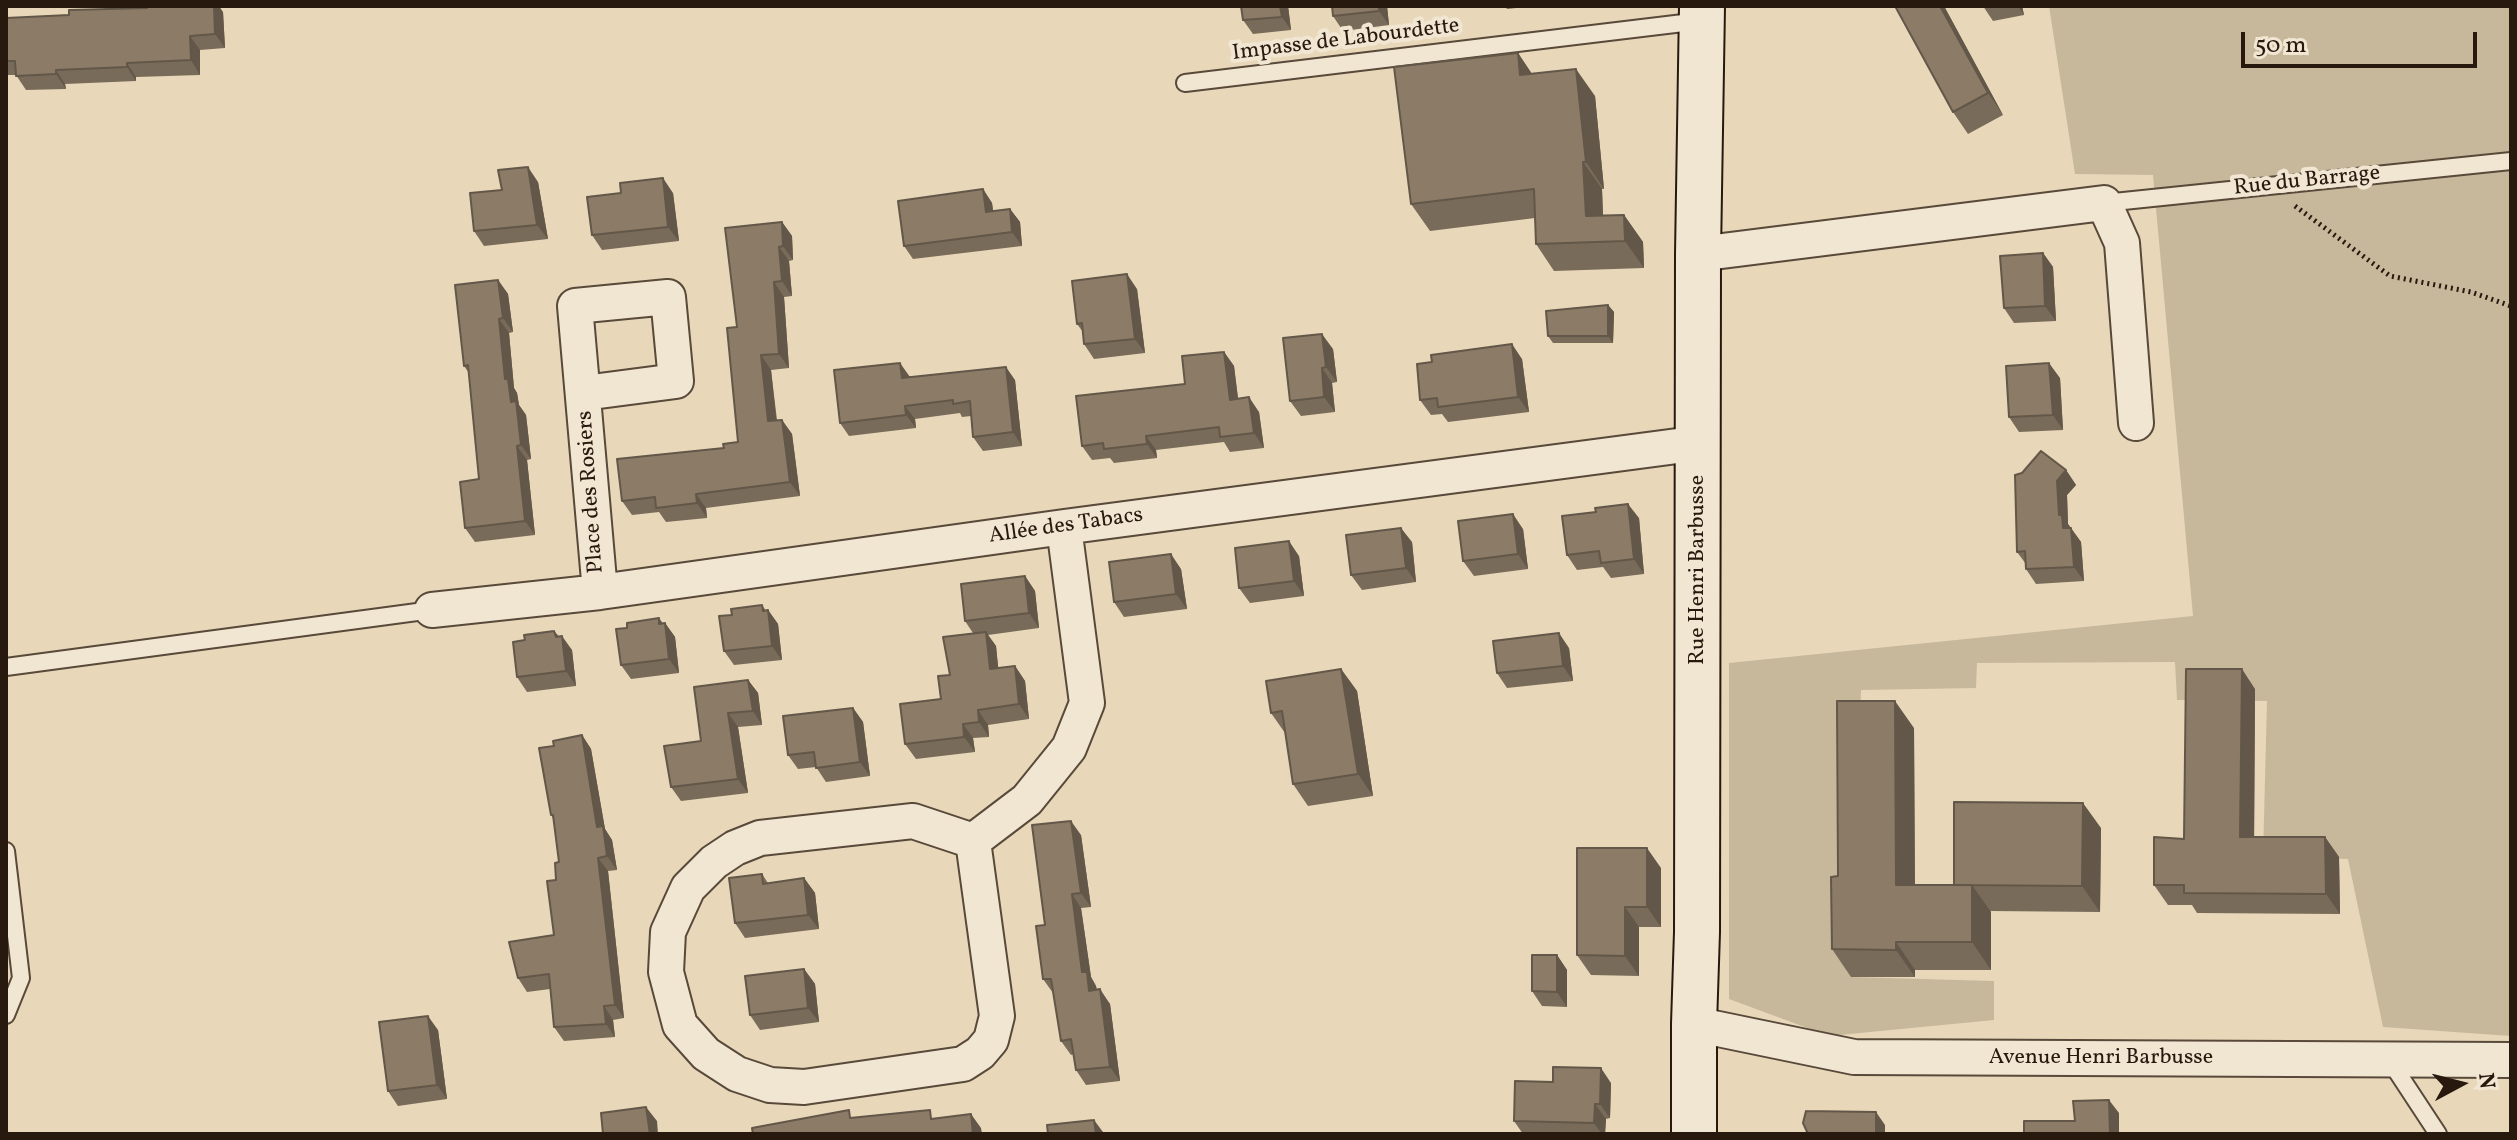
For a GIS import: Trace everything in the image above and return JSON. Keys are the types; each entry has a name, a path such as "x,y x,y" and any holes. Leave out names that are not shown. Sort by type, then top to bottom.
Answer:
{"main road":[{"name":"Rue Henri Barbusse","path":"1694,1134 1702,13"}],"street":[{"name":"Rue du Barrage","path":"1698,254 2104,203"},
{"path":"2104,203 2122,243 2136,423"},
{"name":"Place des Rosiers","path":"584,393 600,592"},
{"name":"Allée des Tabacs","path":"432,610 600,592 1700,443"},
{"path":"973,841 1027,800 1069,748 1087,703 1064,527"},
{"path":"913,821 973,841 997,1016 991,1040 980,1053 963,1064 804,1087 770,1085 737,1074 706,1054 680,1025 666,972 668,932 688,888 714,862 735,848 760,838 913,821"},
{"name":"Avenue Henri Barbusse","path":"1694,1024 1854,1057 2511,1060"}],"lane":[{"name":"Impasse de Labourdette","path":"1185,83 1702,13"},
{"name":"Rue du Barrage","path":"2104,203 2511,161"},
{"path":"6,667 432,610"},
{"path":"6,851 21,978 6,1015"},
{"path":"2390,1061 2438,1134"}],"path":[{"path":"2287,184 2290,203 2390,276 2471,292 2511,306"}],"shaded area":[{"path":"2049,6 2511,6 2511,1036 2383,1027 2348,859 2263,857 2267,701 2177,700 2175,662 1977,663 1976,688 1861,690 1851,977 1994,981 1994,1020 1829,1036 1729,999 1729,663 2193,616 2153,175 2075,174"}],"building":[{"path":"214,6 215,34 190,36 191,60 127,63 127,67 56,70 56,74 16,76 15,61 6,61 6,18 69,15 69,10"},
{"path":"1241,6 1280,6 1282,17 1243,20"},
{"path":"1332,6 1379,6 1379,11 1333,16"},
{"path":"1895,6 1940,6 1988,93 1953,112"},
{"path":"1518,53 1520,75 1576,69 1586,162 1583,162 1586,216 1624,215 1625,241 1536,244 1534,189 1411,204 1394,67"},
{"path":"528,167 537,225 474,231 470,193 502,190 498,170"},
{"path":"663,178 668,227 592,235 587,197 621,193 620,183"},
{"path":"983,189 986,212 1010,209 1012,232 904,246 898,201"},
{"path":"782,222 783,246 779,247 782,281 774,282 779,354 761,355 768,421 782,420 790,482 696,494 697,503 656,508 655,497 622,501 617,459 724,448 723,444 738,442 727,328 737,327 725,228"},
{"path":"2043,253 2045,306 2004,308 2000,256"},
{"path":"1127,274 1135,339 1084,344 1082,323 1077,324 1072,281"},
{"path":"498,280 505,379 508,379 511,402 516,401 521,445 517,446 525,521 465,528 460,482 479,479 468,365 464,366 455,285"},
{"path":"1608,305 1608,336 1548,336 1546,311"},
{"path":"1322,334 1326,367 1322,368 1324,397 1290,401 1283,338"},
{"path":"1512,344 1518,397 1438,407 1437,398 1420,400 1417,364 1432,362 1431,355"},
{"path":"1224,352 1230,400 1249,397 1254,433 1220,437 1219,427 1146,436 1147,444 1104,449 1103,443 1082,446 1076,396 1185,384 1182,356"},
{"path":"900,363 902,378 1006,367 1013,432 973,437 970,401 953,404 953,400 905,406 906,415 840,423 834,370"},
{"path":"2049,363 2053,415 2009,417 2006,366"},
{"path":"2041,451 2066,470 2057,481 2059,515 2062,515 2063,528 2071,528 2074,567 2026,569 2025,551 2017,552 2015,475 2022,473"},
{"path":"1628,504 1634,559 1601,563 1599,551 1567,555 1562,516"},
{"path":"1513,514 1518,554 1463,561 1458,521"},
{"path":"1401,528 1406,568 1351,575 1346,535"},
{"path":"1289,541 1294,581 1239,588 1235,548"},
{"path":"1171,554 1176,594 1114,602 1109,562"},
{"path":"1025,576 1029,613 965,621 961,584"},
{"path":"762,605 763,611 768,610 772,646 724,651 719,616 732,615 731,609"},
{"path":"659,618 659,624 665,623 669,659 621,665 616,629 627,628 627,623"},
{"path":"554,631 556,637 562,636 566,671 517,677 513,642 525,640 524,635"},
{"path":"986,632 990,669 1015,666 1019,704 978,710 979,722 963,724 964,737 905,744 900,704 941,699 938,676 950,675 943,637"},
{"path":"1559,633 1563,666 1497,673 1493,641"},
{"path":"1341,669 1358,774 1293,784 1282,711 1271,713 1266,681"},
{"path":"2186,669 2242,669 2240,837 2325,837 2326,894 2184,893 2184,885 2154,885 2154,837 2184,839"},
{"path":"748,680 753,711 728,713 738,779 671,787 664,746 701,741 694,687"},
{"path":"1837,701 1895,701 1896,885 1972,885 1972,942 1896,942 1896,950 1832,949 1831,877 1838,876"},
{"path":"853,708 860,762 816,768 814,752 788,755 783,716"},
{"path":"582,735 597,827 603,826 607,856 598,858 615,1005 604,1006 606,1024 554,1027 549,974 518,978 509,942 554,935 547,881 556,880 555,863 559,862 539,748 554,746 553,741"},
{"path":"1954,802 2083,803 2082,886 1954,885"},
{"path":"1071,821 1081,893 1072,894 1082,972 1087,972 1089,991 1100,989 1110,1067 1076,1070 1071,1039 1061,1041 1051,979 1043,979 1036,926 1045,925 1032,825"},
{"path":"1577,848 1647,848 1647,907 1625,907 1625,956 1577,955"},
{"path":"762,874 763,884 804,878 808,915 735,923 729,878"},
{"path":"1532,955 1557,955 1557,992 1532,991"},
{"path":"804,969 808,1008 750,1015 745,976"},
{"path":"428,1016 437,1085 388,1091 379,1022"},
{"path":"1553,1067 1601,1068 1600,1104 1595,1104 1594,1123 1514,1121 1515,1081 1553,1082"},
{"path":"2109,1100 2110,1134 2024,1134 2024,1121 2075,1121 2073,1101"},
{"path":"646,1107 650,1134 603,1134 601,1113"},
{"path":"849,1110 850,1118 930,1110 931,1119 971,1114 973,1134 753,1134 752,1128"},
{"path":"1806,1111 1876,1112 1876,1134 1808,1134 1803,1123"},
{"path":"1094,1120 1096,1134 1048,1134 1047,1125"}]}
